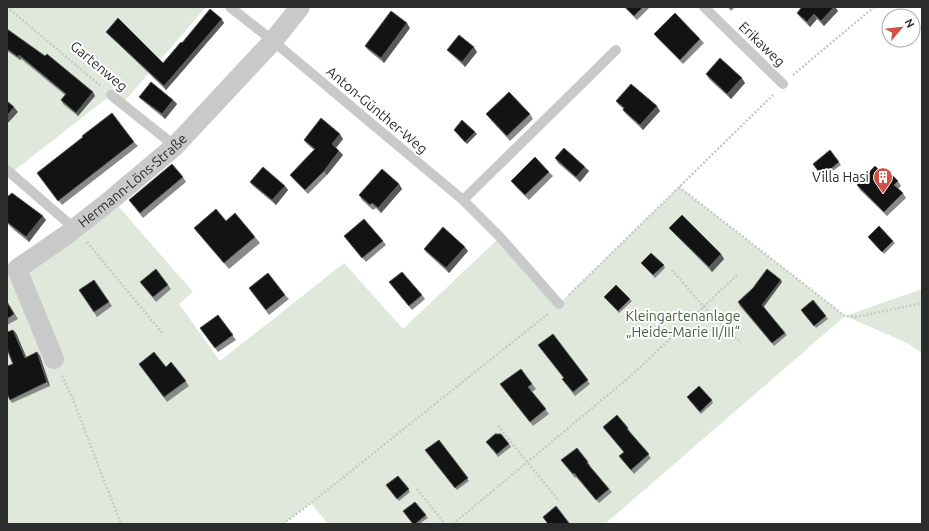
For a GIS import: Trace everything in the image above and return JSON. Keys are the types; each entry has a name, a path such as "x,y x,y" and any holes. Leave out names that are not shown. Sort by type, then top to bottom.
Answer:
{"street":[{"name":"Hermann-Löns-Straße","path":"54,359 18,269 65,236 112,200 175,146 273,41 300,7"}],"lane":[{"name":"Anton-Günther-Weg","path":"230,7 273,41 463,200 500,237 559,304"},
{"name":"Erikaweg","path":"704,7 783,84"},
{"path":"463,200 616,50"},
{"name":"Gartenweg","path":"111,95 175,146"},
{"path":"7,170 74,228"}],"path":[{"name":"Gartenweg","path":"7,7 111,95"},
{"path":"283,524 318,498 559,304 783,84 874,7"},
{"path":"679,187 845,316 857,317 922,303"},
{"path":"74,228 163,334"},
{"path":"672,270 704,307 741,343"},
{"path":"453,524 633,374 738,274"},
{"path":"54,359 72,397 121,524"},
{"path":"498,426 559,501"},
{"path":"417,489 445,524"}],"green space":[{"path":"7,7 206,7 122,104 111,95 11,173 7,170"},
{"name":"Kleingartenanlage „Heide-Marie II/III“","path":"679,187 845,316 605,524 328,524 311,503 283,524 7,524 7,270 18,269 112,199 193,292 179,304 220,361 344,263 403,329 500,237 559,304"},
{"path":"922,289 922,353 905,342 845,316"}],"building":[{"path":"625,7 643,7 634,16"},
{"path":"802,7 834,7 821,21 814,14 807,22 797,13"},
{"path":"210,9 222,19 164,86 106,32 118,18 163,63 181,42 182,43"},
{"path":"391,11 407,23 381,58 365,46"},
{"path":"675,13 700,39 680,60 654,34"},
{"path":"7,29 45,56 47,54 93,92 76,113 61,100 66,94 19,55 18,57 7,49"},
{"path":"459,35 474,47 462,62 447,50"},
{"path":"720,58 742,78 727,94 706,74"},
{"path":"151,82 173,100 162,114 139,97"},
{"path":"631,84 657,106 640,125 623,110 624,108 616,101"},
{"path":"509,92 530,114 507,136 486,114"},
{"path":"7,101 14,107 7,116"},
{"path":"112,113 134,142 58,201 37,173"},
{"path":"321,118 340,134 332,144 339,151 324,171 305,190 290,175 315,149 304,140"},
{"path":"462,120 475,132 465,142 454,130"},
{"path":"564,148 585,167 576,177 555,158"},
{"path":"830,150 839,162 822,176 813,164"},
{"path":"535,157 549,172 525,195 511,181"},
{"path":"172,164 183,177 140,213 129,200"},
{"name":"Villa Hasi","path":"875,166 884,175 888,171 898,181 894,185 903,193 884,212 857,185"},
{"path":"263,167 285,186 272,200 250,182"},
{"path":"382,169 399,184 378,208 372,203 370,205 359,195"},
{"path":"12,193 43,216 26,237 7,222 7,197"},
{"path":"216,209 226,221 235,213 255,237 224,263 194,228"},
{"path":"682,215 721,254 709,267 669,228"},
{"path":"364,219 383,241 362,258 344,236"},
{"path":"879,226 893,241 882,252 868,237"},
{"path":"443,227 465,247 446,268 424,249"},
{"path":"651,253 664,265 653,275 641,263"},
{"path":"156,269 168,285 153,297 140,282"},
{"path":"767,269 781,280 762,305 785,333 772,343 738,302 753,288"},
{"path":"402,272 422,295 409,306 389,282"},
{"path":"268,273 285,295 266,310 249,288"},
{"path":"94,280 109,302 94,312 79,290"},
{"path":"616,285 630,299 618,311 604,297"},
{"path":"813,300 826,316 814,326 801,310"},
{"path":"7,302 14,314 7,319"},
{"path":"218,315 233,335 215,348 200,328"},
{"path":"13,330 25,358 37,352 47,382 10,400 7,394 7,366 13,364 7,349 7,332"},
{"path":"553,334 588,380 573,392 538,345"},
{"path":"154,352 166,367 171,362 186,381 164,397 139,364"},
{"path":"521,369 532,384 528,387 546,409 530,422 500,384"},
{"path":"699,386 712,400 700,412 687,397"},
{"path":"617,415 649,454 631,470 619,456 624,452 603,427"},
{"path":"495,434 501,434 509,444 497,454 486,442"},
{"path":"439,440 468,478 455,488 425,450"},
{"path":"577,448 588,462 587,463 609,489 596,500 574,473 573,474 561,460"},
{"path":"398,476 409,489 397,499 386,485"},
{"path":"415,502 426,515 413,524 403,511"},
{"path":"556,506 569,523 568,524 548,524 543,517"}],"place":[{"name":"Villa Hasi","path":"883,194"}]}
